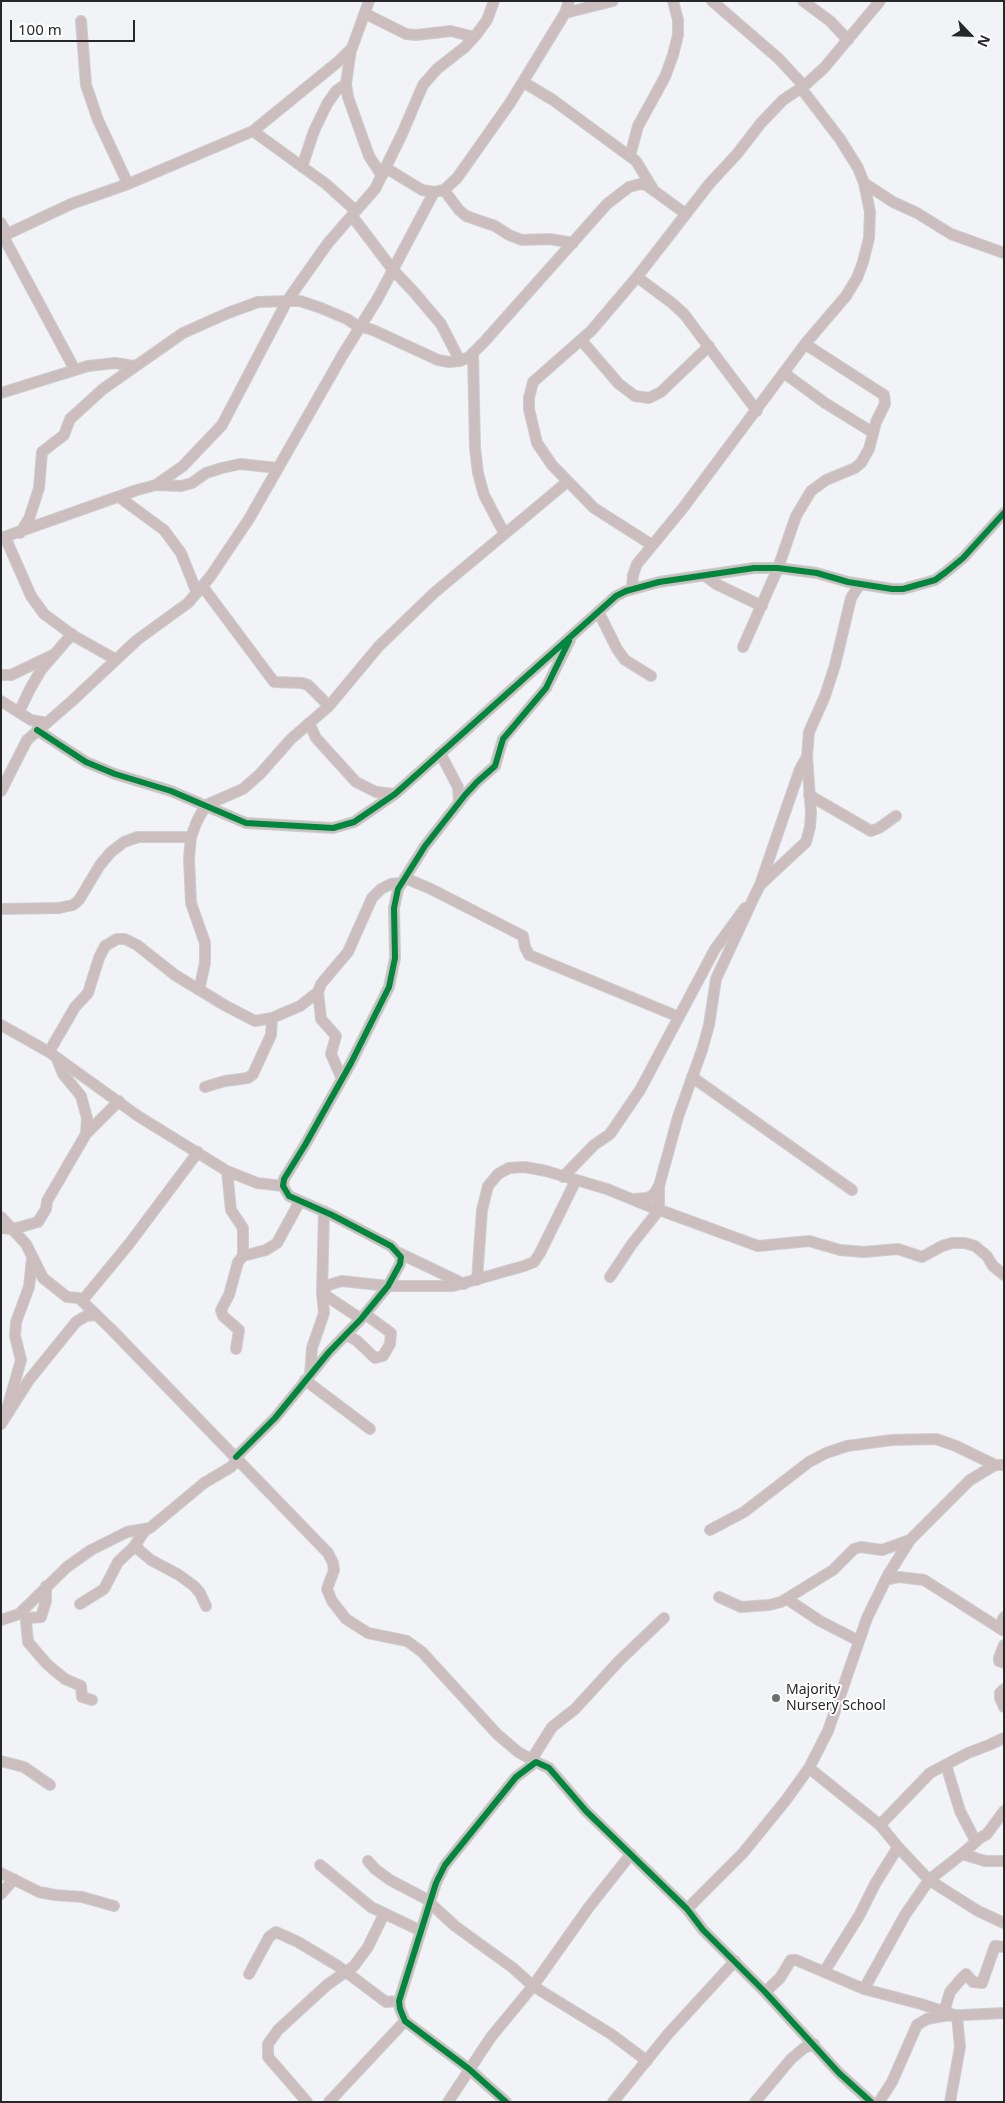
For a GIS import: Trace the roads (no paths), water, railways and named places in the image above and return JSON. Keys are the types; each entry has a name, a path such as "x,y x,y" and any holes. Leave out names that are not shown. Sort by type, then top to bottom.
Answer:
{"street":[{"path":"370,1 352,48 346,84 348,97 369,156 384,172 422,190 439,191 466,216 495,226 509,235 522,240 550,239 572,243"},
{"path":"115,660 72,634 44,614 31,596 3,538 156,485 183,466 222,424 288,301 328,243 375,188 423,85 437,69 474,37 487,20 494,1"},
{"path":"1,791 26,740 137,640 188,603 200,590 249,519 439,191 458,178 523,82 565,13 569,1"},
{"path":"565,13 613,1"},
{"path":"630,156 638,126 665,78 673,55 678,35 678,20 673,1"},
{"path":"632,588 633,575 638,564 757,411 805,344 846,296 858,278 868,238 870,212 864,183 858,168 840,138 778,58 712,1"},
{"path":"803,1 830,22 848,40"},
{"path":"652,545 594,508 552,465 537,443 529,410 529,398 533,382 591,331 637,277 710,183 737,154 761,123 783,100 824,68 880,1"},
{"path":"366,14 406,34 416,35 451,31 474,37"},
{"path":"81,21 86,85 98,120 128,184"},
{"path":"4,236 71,204 128,184 253,131 339,61 352,48"},
{"path":"523,82 553,100 636,160 654,189"},
{"path":"302,167 314,131 327,104 336,92 346,84"},
{"path":"253,131 326,184 354,214 393,270 414,291 441,324 460,361"},
{"path":"864,183 893,202 917,213 951,234 1004,253"},
{"path":"20,532 29,519 39,488 42,452 64,434 70,419 103,389 183,333 258,302 300,301 347,319 360,327 438,360 460,361 473,353 607,204 629,187 640,184 654,189 686,214"},
{"path":"1,223 4,236 75,370"},
{"path":"637,277 672,303 709,346 757,411"},
{"path":"581,340 619,384 635,396 649,398 661,392 709,346"},
{"path":"743,647 778,568 796,516 811,491 826,480 855,468 861,463 869,449 872,432 886,404 884,396 805,344"},
{"path":"473,353 475,448 478,473 484,495 504,534"},
{"path":"1,393 88,366 115,363 134,366"},
{"path":"784,373 825,403 872,432"},
{"path":"156,485 182,486 192,483 206,473 240,464 278,468"},
{"path":"199,990 205,963 205,943 191,904 188,880 191,837 197,821 206,806 243,789 309,723 329,706 379,646 434,593 567,482"},
{"path":"119,497 164,530 180,553 200,590 274,682 308,685 329,706"},
{"path":"37,730 86,762 115,774 171,791 246,822 333,828 354,822 395,794 616,596 632,588 659,582 754,568 778,568 817,573 848,582 903,589 934,580 962,558 1004,513"},
{"path":"704,575 716,584 762,606"},
{"path":"848,582 851,598"},
{"path":"760,885 806,842 810,827 807,756 809,732 825,696 835,665 851,598 860,584"},
{"path":"599,612 617,650 625,660 651,676"},
{"path":"19,712 30,689 54,654 72,634"},
{"path":"80,1604 104,1588 118,1562 136,1544 146,1529 160,1520 204,1483 231,1466 275,1418 307,1378 363,1317 388,1286 401,1257 398,1253 391,1246 324,1211 289,1196 283,1186 284,1179 306,1145 342,1079 391,981 395,958 394,908 403,881 425,846 459,803 477,782 495,766 504,739 546,688 572,637"},
{"path":"1,675 11,675 54,654"},
{"path":"1,701 31,720 47,723"},
{"path":"309,723 316,738 356,782 376,792 395,794"},
{"path":"440,753 458,787 459,803"},
{"path":"610,1276 659,1210 659,1186 678,1117 709,1025 716,979 760,885 800,769 807,756"},
{"path":"809,795 871,831 879,828 896,816"},
{"path":"1,909 59,908 73,904 79,900 110,852 124,842 138,838 191,837"},
{"path":"342,1079 331,1054 336,1036 321,1019 318,992 321,984 348,952 372,898 386,887 403,881 431,889 523,936 525,947 530,954 678,1017"},
{"path":"563,1176 594,1145 610,1134 640,1090 715,949 754,897"},
{"path":"53,1056 74,1007 88,993 99,958 105,946 110,942 125,939 137,945 175,975 251,1019 260,1021 272,1018 300,1006 318,992"},
{"path":"205,1087 225,1081 248,1078 253,1074 271,1035 272,1018"},
{"path":"1,1025 53,1056 138,1116 227,1170 257,1183 283,1186"},
{"path":"53,1056 63,1074 81,1096 87,1118 86,1134"},
{"path":"692,1077 852,1190"},
{"path":"1,1228 13,1229 38,1222 46,1209 47,1201 86,1134 119,1101"},
{"path":"82,1302 129,1244 198,1152"},
{"path":"477,1280 482,1210 488,1186 498,1174 508,1168 525,1167 546,1170 607,1189 758,1246 809,1241 840,1250 864,1252 898,1249 922,1257 942,1246 952,1243 966,1243 975,1246 987,1256 993,1266 1004,1275"},
{"path":"227,1170 231,1210 243,1228 243,1256"},
{"path":"322,1293 328,1284 336,1281 388,1286 438,1287 464,1284 534,1262 576,1180"},
{"path":"634,1199 648,1198 654,1194 659,1186"},
{"path":"236,1349 239,1330 223,1316 221,1310 228,1295 238,1262 243,1256 266,1250 277,1243 300,1201"},
{"path":"307,1378 312,1348 324,1313 322,1293 324,1211"},
{"path":"1,1217 26,1244 32,1259 44,1278 55,1289 69,1298 77,1297 96,1315 328,1553 333,1562 334,1570 327,1589 332,1601 346,1619 368,1633 406,1641 422,1652 497,1734 518,1752 549,1768 586,1811 687,1909 703,1930 736,1961 839,2073 871,2102"},
{"path":"398,1253 464,1284"},
{"path":"3,1420 21,1360 15,1327 29,1287 32,1259"},
{"path":"396,1270 409,1263 420,1263"},
{"path":"322,1293 391,1333 390,1344 383,1356 376,1358 356,1340 346,1335"},
{"path":"3,1420 29,1380 76,1322 86,1316 96,1315"},
{"path":"307,1378 370,1429"},
{"path":"710,1530 744,1512 809,1462 826,1453 847,1446 892,1440 936,1439 999,1465"},
{"path":"687,1909 742,1853 786,1800 809,1768 828,1731 858,1641 886,1580 910,1540 970,1480 999,1465"},
{"path":"1,1620 19,1614 67,1567 92,1550 127,1532 146,1529"},
{"path":"719,1597 741,1607 769,1606 787,1599 833,1570 854,1549 861,1547 882,1550 910,1540"},
{"path":"136,1544 151,1560 179,1575 194,1586 200,1593 206,1606"},
{"path":"886,1580 899,1577 924,1580 1001,1629 1004,1617"},
{"path":"46,1586 46,1601 41,1616 29,1618 26,1621 28,1642 55,1672 81,1686 82,1697 92,1700"},
{"path":"787,1599 820,1621 858,1641"},
{"path":"506,2102 469,2068 405,2021 400,2009 399,2001 430,1902 445,1865 516,1777 534,1760 552,1727 575,1709 619,1661 664,1618"},
{"path":"1004,1645 998,1661 1004,1663"},
{"path":"1004,1689 1000,1693 1000,1698 1004,1707"},
{"path":"880,1825 930,1774 968,1752 1004,1738"},
{"path":"1,1761 24,1767 50,1785"},
{"path":"946,1764 960,1811 976,1842"},
{"path":"809,1768 880,1825 929,1880 978,1911 1004,1923"},
{"path":"864,1989 905,1915 929,1880 990,1830 1004,1811"},
{"path":"824,1972 859,1916 875,1884 898,1847"},
{"path":"448,2102 490,2037 534,1986 589,1907 631,1854"},
{"path":"962,1854 984,1861 1004,1861"},
{"path":"368,1861 390,1880 430,1902 455,1926 513,1968 534,1986 605,2030 647,2061"},
{"path":"320,1865 371,1907 421,1931"},
{"path":"1,1873 39,1892 55,1895 82,1896 114,1906"},
{"path":"1,1894 14,1879"},
{"path":"307,2102 268,2057 268,2044 278,2030 327,1985 360,1960 384,1914"},
{"path":"249,1974 269,1937 276,1932 298,1942 338,1966 344,1973 386,2002 399,2001"},
{"path":"944,2012 950,1992 962,1978 966,1974 973,1982 982,1983 995,1946 1004,1947"},
{"path":"765,1992 780,1978 791,1960 796,1960 864,1989 921,2004 956,2016"},
{"path":"613,2102 668,2034 736,1961"},
{"path":"879,2102 892,2082 917,2025 927,2019 1004,2013"},
{"path":"950,2102 960,2047 956,2016"},
{"path":"329,2102 405,2021"},
{"path":"755,2102 791,2059 804,2048 814,2044"}],"place":[{"name":"Majority Nursery School","path":"776,1698"}]}
